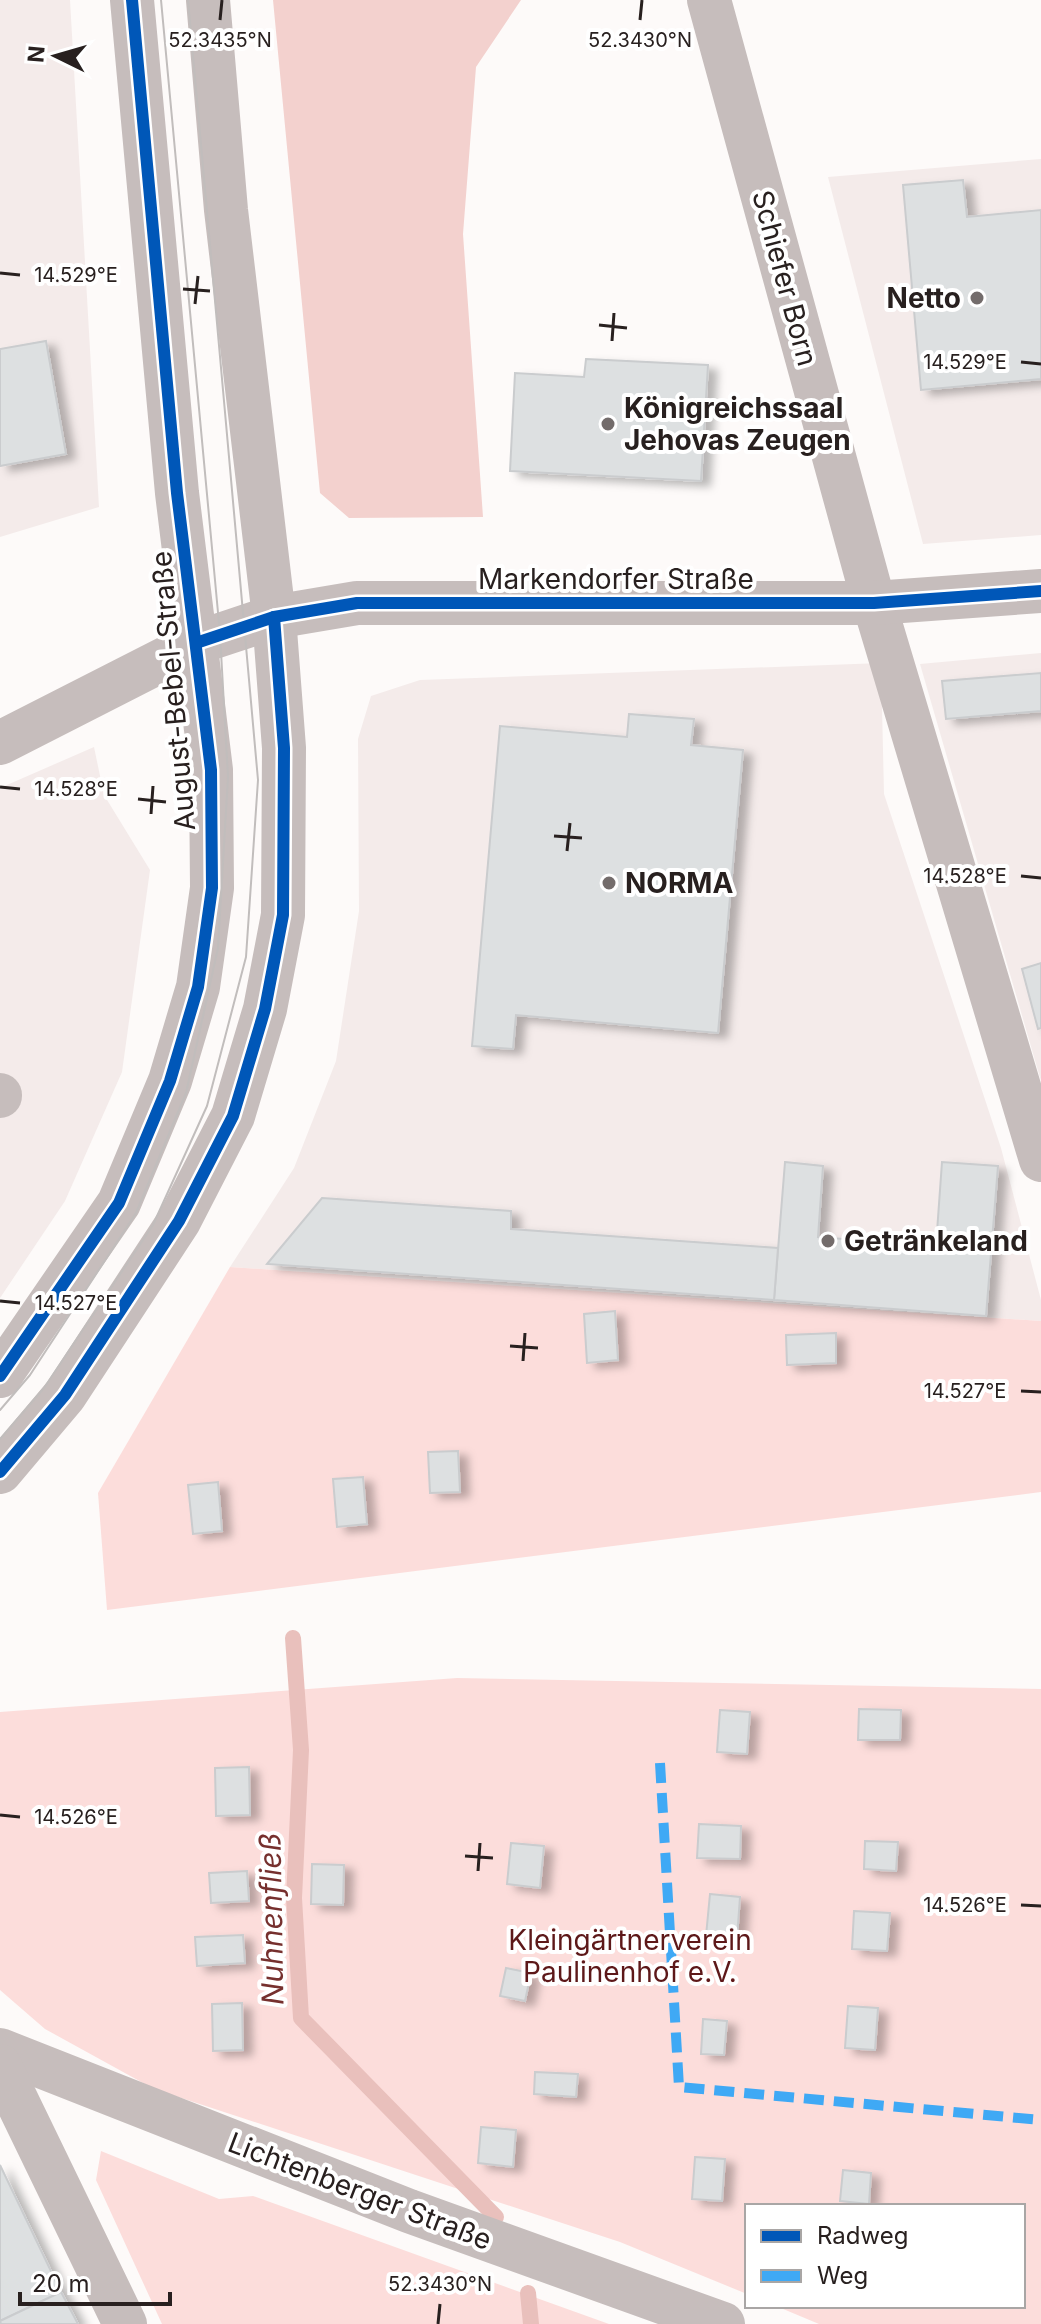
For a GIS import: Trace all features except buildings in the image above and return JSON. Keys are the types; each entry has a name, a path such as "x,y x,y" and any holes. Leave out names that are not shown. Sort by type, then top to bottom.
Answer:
{"street":[{"name":"August-Bebel-Straße","path":"0,1376 119,1203 170,1081 198,987 212,888 211,770 176,477 132,0"},
{"path":"0,1472 65,1395 179,1221 233,1116 265,1009 283,915 284,748 274,617 226,210 208,0"},
{"name":"Schiefer Born","path":"709,0 874,603 1041,1160"},
{"name":"Markendorfer Straße","path":"0,743 196,643 274,617 357,603 874,603 1041,591"},
{"name":"Lichtenberger Straße","path":"0,2050 409,2211 723,2324"},
{"path":"0,2066 125,2324"}],"shaded area":[{"path":"0,0 70,0 99,507 0,537"},
{"path":"273,0 521,0 476,67 463,234 483,517 349,518 320,493"},
{"path":"1041,159 1041,535 923,544 828,177"},
{"path":"1041,653 1041,1081 920,664"},
{"path":"881,663 884,794 1001,1148 1041,1300 1041,1321 230,1267 294,1168 336,1061 359,911 358,739 371,696 420,680"},
{"path":"94,747 104,795 150,870 122,1072 65,1201 0,1298 0,788"}],"green space":[{"path":"230,1267 1041,1321 1041,1492 107,1610 98,1493"},
{"name":"Kleingärtnerverein Paulinenhof e.V.","path":"457,1678 1041,1689 1041,2324 819,2324 781,2308 1025,2308 1025,2204 745,2204 745,2293 620,2242 154,2089 45,2029 0,1990 0,1712"},
{"path":"101,2151 219,2199 253,2196 609,2324 162,2324 96,2180"}],"waterway":[{"name":"Nuhnenfließ","path":"293,1638 301,1750 294,1898 301,2018 496,2217"},
{"name":"Nuhnenfließ","path":"528,2293 531,2324"}],"tram line":[{"path":"0,1410 30,1375 136,1213 186,1093 218,948 228,777 220,634 161,0"},
{"path":"0,1439 44,1388 153,1225 207,1106 246,957 258,780 188,0"}],"marked path":[{"path":"660,1763 679,2087 1041,2120"}],"cycle path":[{"path":"0,1376 119,1203 170,1081 198,987 212,888 211,770 177,493 132,0"},
{"path":"196,643 274,617 357,603 874,603 1041,591"},
{"path":"0,1472 65,1395 179,1221 233,1116 265,1009 283,915 284,748 274,617"}],"place":[{"name":"Netto","path":"977,298"},
{"name":"Königreichssaal Jehovas Zeugen","path":"608,424"},
{"name":"NORMA","path":"609,883"},
{"name":"Getränkeland","path":"828,1241"}]}
